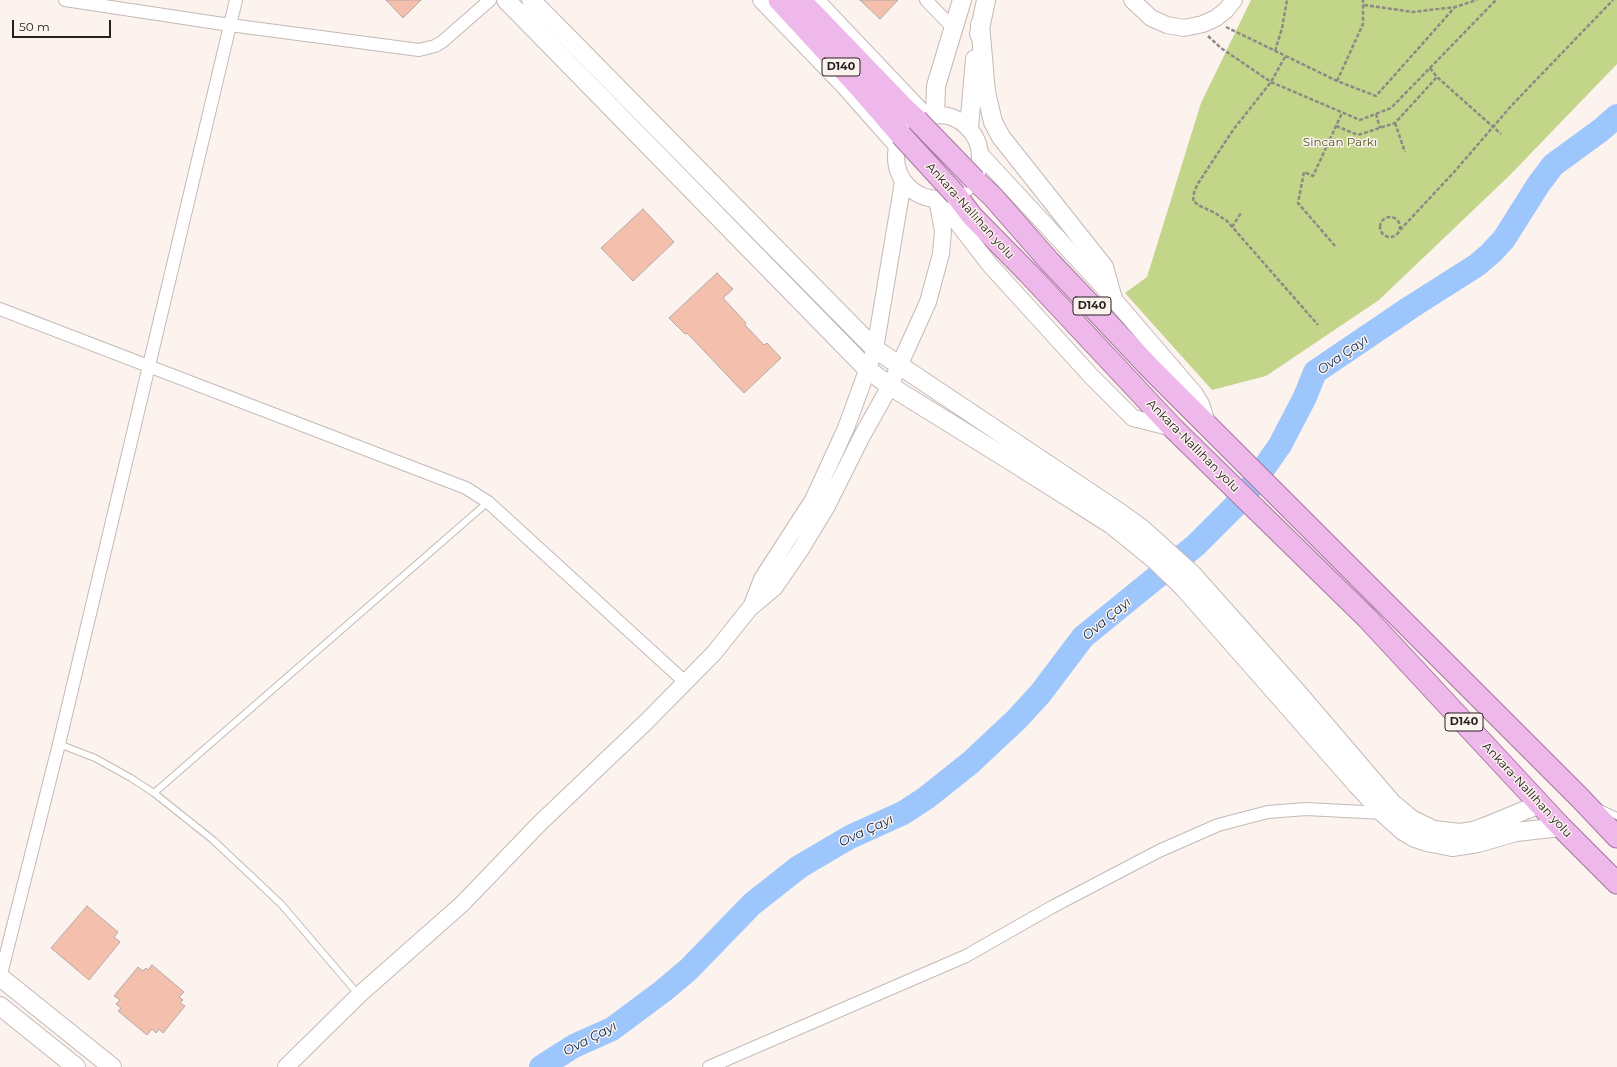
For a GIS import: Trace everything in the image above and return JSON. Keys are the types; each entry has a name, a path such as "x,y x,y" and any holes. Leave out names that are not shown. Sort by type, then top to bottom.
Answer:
{"highway":[{"name":"Ankara-Nallıhan yolu","path":"779,0 862,90 944,198 972,216 1029,274 1173,428 1367,618 1560,827 1617,883"},
{"name":"Ankara-Nallıhan yolu","path":"800,0 900,104 926,117 975,180 993,197 1049,261 1146,363 1581,799 1617,837"},
{"path":"972,216 971,210 974,201 981,197 993,197"}],"main road":[{"path":"506,0 866,369 890,386 1095,514 1117,529 1155,560 1183,587 1221,628 1383,813 1403,831 1415,838 1439,845 1452,846 1478,843 1516,832 1560,827"},
{"path":"531,0 875,349 1141,528 1192,574 1302,698 1392,803 1411,819 1434,830 1460,833 1473,831 1487,826 1540,804"},
{"path":"926,117 962,0"},
{"path":"969,128 974,62 980,24 986,0"},
{"path":"980,24 986,92 994,122 1001,137 1104,268 1113,299"},
{"path":"0,978 112,1067"},
{"path":"0,1006 76,1067"}],"street":[{"path":"65,0 230,25 419,50 435,46 442,42 490,0"},
{"path":"0,978 59,744 236,0"},
{"path":"761,0 843,85 899,140"},
{"path":"816,0 926,117"},
{"path":"926,0 954,29"},
{"path":"1132,0 1151,18 1167,25 1184,28 1203,24 1212,20 1226,10 1234,0"},
{"path":"944,115 954,118 969,128 979,145 979,169 976,176 967,188 954,196 930,199 915,193 903,182 897,168 895,160 899,140 909,126 926,117 944,115"},
{"path":"980,154 1113,299 1194,394 1202,404 1210,428"},
{"path":"750,608 762,578 813,500 846,428 866,369 875,349 903,182"},
{"path":"286,1067 359,995 462,904 540,823 646,722 714,653 750,608 775,587 801,549 826,506 900,366 928,302 941,254 944,198"},
{"path":"944,198 990,265 1091,376 1133,418 1173,428"},
{"path":"0,309 466,488 488,502 685,682"},
{"path":"709,1067 966,956 1052,907 1152,854 1218,825 1268,812 1306,808 1383,813"}],"lane":[{"path":"154,793 488,502"},
{"path":"59,744 113,767 154,793 213,840 281,904 359,995"},
{"path":"1581,799 1617,816"}],"path":[{"path":"1275,51 1282,28 1287,0"},
{"path":"1337,81 1363,24 1363,0"},
{"path":"1364,5 1413,12 1455,7 1477,0"},
{"path":"1195,26 1221,48 1271,82 1360,120 1391,108 1496,0"},
{"path":"1400,230 1400,224 1395,218 1389,217 1381,222 1381,232 1386,236 1392,237 1398,234 1512,105 1613,0"},
{"path":"1212,20 1285,57 1337,81 1376,96 1455,7"},
{"path":"1285,57 1271,82 1232,130 1197,185 1193,200 1200,206 1227,221 1318,325"},
{"path":"1430,68 1437,77 1501,134"},
{"path":"1336,126 1358,135 1395,123 1437,77"},
{"path":"1335,246 1298,202 1304,172 1313,176 1342,113"},
{"path":"1376,114 1380,128"},
{"path":"1395,123 1405,152"},
{"path":"1232,227 1242,213"}],"green space":[{"name":"Sincan Parkı","path":"1251,0 1617,0 1617,64 1510,175 1379,300 1266,376 1212,390 1125,293 1147,277 1201,103"}],"building":[{"path":"386,0 421,0 403,18"},
{"path":"860,0 898,0 880,19"},
{"path":"643,209 674,242 633,281 601,248"},
{"path":"717,273 733,289 723,298 764,345 767,343 781,358 744,393 687,333 685,334 669,318"},
{"path":"87,906 118,932 114,937 120,942 89,980 51,948"},
{"path":"152,965 184,992 179,997 183,1000 180,1003 185,1006 163,1033 159,1029 156,1033 152,1029 147,1035 118,1011 121,1008 116,1004 120,1000 114,996 138,967 143,971 146,968 148,970"}],"waterway":[{"name":"Ova Çayı","path":"541,1067 574,1046 612,1029 663,991 688,970 752,904 799,867 850,837 903,813 926,798 970,763 1016,720 1040,694 1083,637 1196,545 1233,508 1250,488 1280,445 1305,397 1315,372 1411,307 1477,265 1504,239 1538,185 1553,165 1601,130 1617,116"}]}
